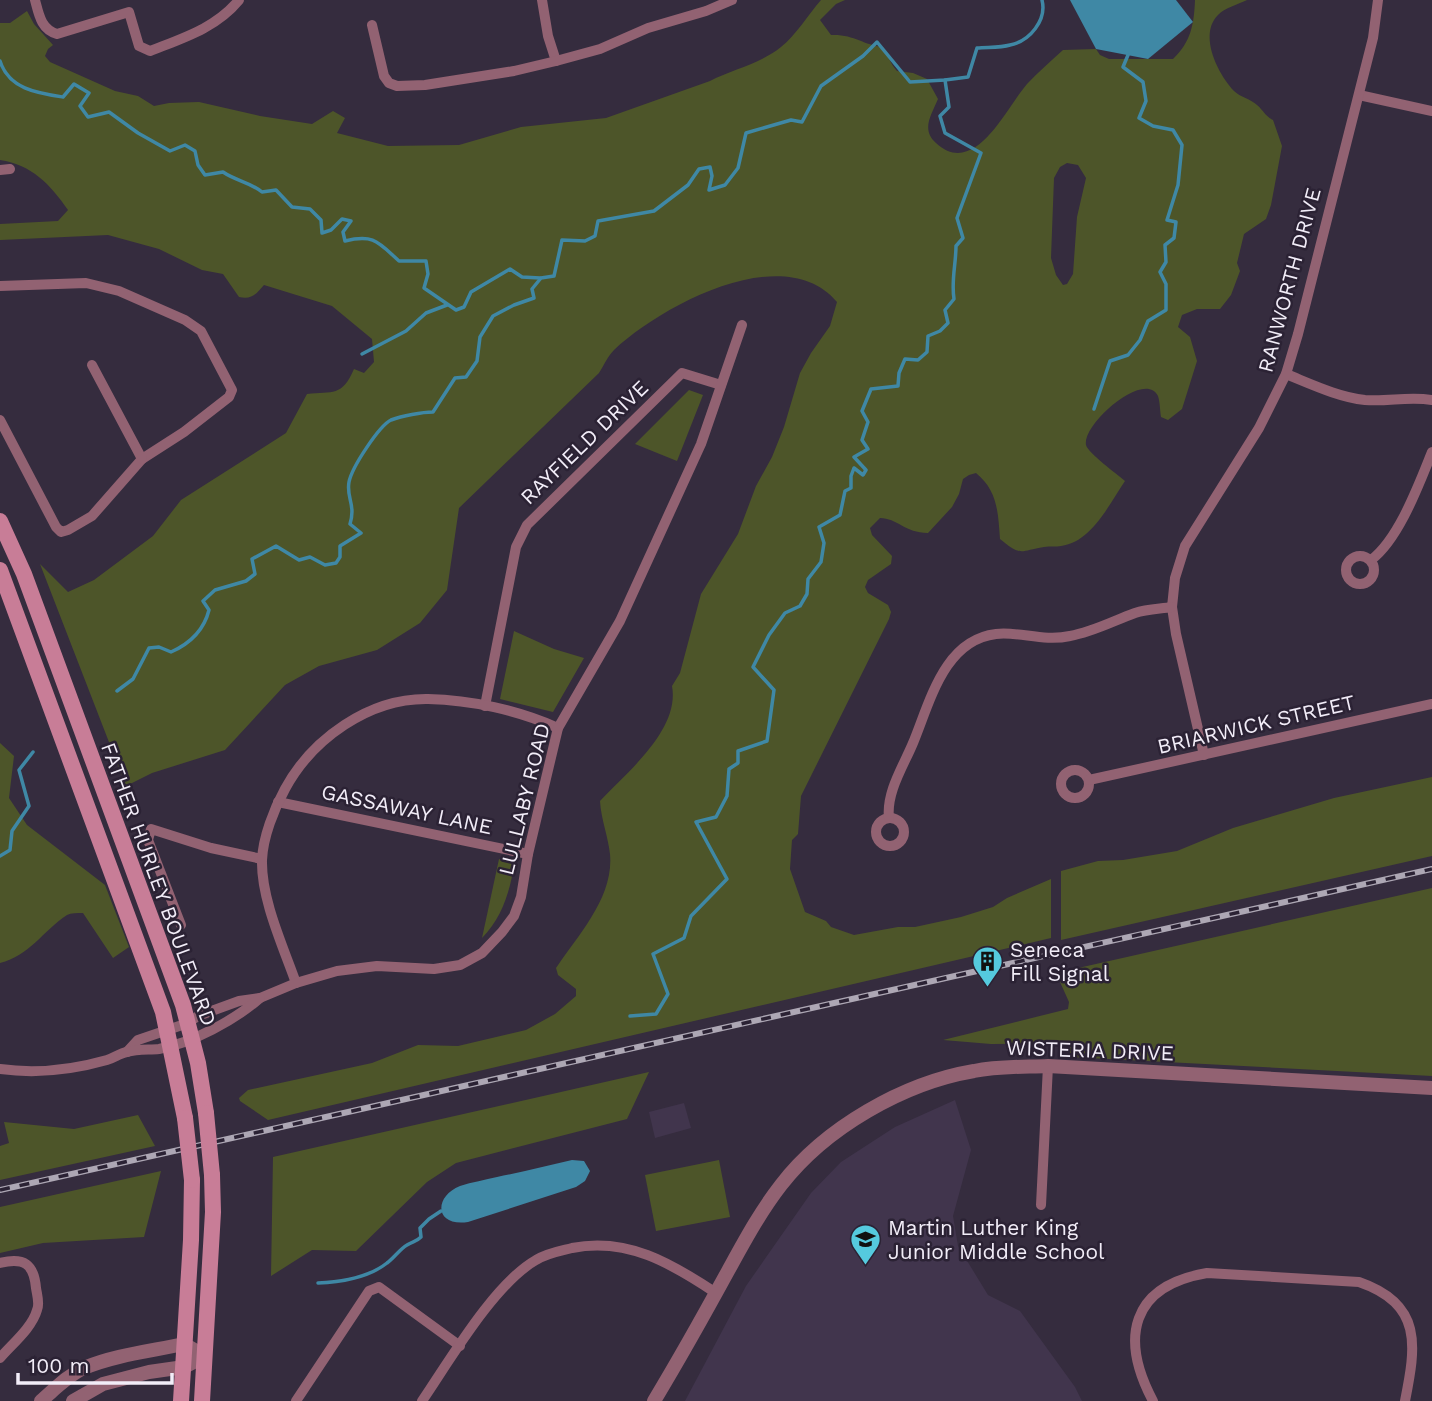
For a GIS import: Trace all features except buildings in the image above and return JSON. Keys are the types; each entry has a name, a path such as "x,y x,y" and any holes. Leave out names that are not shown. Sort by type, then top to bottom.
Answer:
{"main road":[{"name":"FATHER HURLEY BOULEVARD","path":"0,521 24,574 165,953 190,1030 206,1113 212,1175 213,1212 202,1401"},
{"name":"FATHER HURLEY BOULEVARD","path":"0,570 170,1038 185,1118 192,1180 181,1401"}],"street":[{"path":"35,0 42,24 48,32 57,34 129,12 139,46 150,51 218,21 239,0"},
{"path":"542,0 548,36 556,61"},
{"path":"372,25 384,76 389,83 397,86 463,79 556,61 600,49 648,28 706,11 732,0"},
{"name":"RANWORTH DRIVE","path":"1203,754 1172,607 1175,578 1185,546 1259,428 1286,374 1359,95 1373,38 1378,0"},
{"path":"1359,95 1432,111"},
{"path":"0,286 86,283 104,286 185,320 201,331 232,390 229,397 184,432 142,459 92,516 61,532 0,419"},
{"name":"LULLABY ROAD","path":"190,1030 198,1016 337,971 377,966 434,969 460,965 482,953 502,933 514,916 521,897 528,854 558,728 620,621 701,444 742,325"},
{"path":"92,365 142,459"},
{"name":"RAYFIELD DRIVE","path":"485,706 516,547 527,525 682,373 721,385"},
{"path":"1286,374 1355,398 1369,400 1412,397 1432,400"},
{"path":"1371,560 1384,548 1401,519 1432,452"},
{"path":"889,818 889,801 943,674 954,656 967,646 996,634 1044,639 1070,636 1138,612 1172,607"},
{"path":"296,983 266,894 262,859 278,802 295,771 317,746 346,724 371,712 395,704 426,699 485,706 535,718 558,728"},
{"name":"BRIARWICK STREET","path":"1089,780 1432,704"},
{"name":"GASSAWAY LANE","path":"278,802 528,854"},
{"path":"181,925 148,840 151,829 211,848 262,859"},
{"name":"LULLABY ROAD","path":"190,1030 244,1013 260,998"},
{"path":"0,1069 46,1071 77,1067 127,1052 138,1040 170,1038 190,1030"},
{"path":"1041,1205 1048,1066"},
{"name":"WISTERIA DRIVE","path":"654,1401 755,1222 780,1185 838,1130 882,1102 923,1084 972,1071 1000,1067 1048,1066 1432,1088"},
{"path":"422,1401 496,1296 522,1270 537,1259 554,1252 590,1245 628,1247 645,1253 716,1293"},
{"path":"0,1264 15,1260 27,1264 35,1274 39,1308 0,1358"},
{"path":"1153,1401 1142,1380 1135,1352 1137,1323 1145,1306 1162,1288 1183,1277 1207,1273 1359,1282 1381,1292 1405,1316 1412,1332 1414,1349 1405,1401"},
{"path":"296,1401 369,1291 379,1287 460,1346"},
{"path":"41,1401 63,1381 83,1369 106,1361 184,1344 205,1356"},
{"path":"72,1401 114,1380 184,1367 205,1356"}],"shaded area":[{"name":"Martin Luther King Junior Middle School","path":"955,1100 971,1150 953,1216 958,1246 988,1295 1020,1311 1075,1387 1082,1401 685,1401 746,1286 811,1193 841,1162 895,1127"},
{"path":"684,1103 691,1128 655,1138 649,1112"}],"green space":[{"path":"821,0 845,0 836,4 820,20 831,35 846,36 883,47 897,71 913,73 927,79 938,99 928,127 931,138 950,152 964,152 988,136 1027,84 1063,50 1096,49 1100,55 1109,59 1173,59 1184,46 1190,32 1195,0 1247,0 1224,10 1212,23 1212,54 1222,75 1234,91 1255,103 1273,120 1282,146 1271,205 1266,219 1244,234 1237,263 1240,271 1231,295 1220,309 1197,309 1182,315 1178,327 1190,337 1197,361 1182,409 1168,420 1161,417 1158,396 1151,389 1141,389 1116,402 1094,425 1087,436 1088,449 1125,481 1099,521 1072,543 1021,551 1007,545 1000,539 993,495 976,473 963,479 952,507 928,533 913,531 891,520 880,518 870,528 872,535 892,556 891,564 868,580 865,587 868,593 888,605 891,612 801,796 798,834 792,840 790,869 805,912 826,921 831,927 854,935 898,927 915,927 961,917 993,907 1051,879 1051,938 268,1120 239,1098 248,1090 372,1063 418,1045 458,1046 526,1030 555,1014 576,996 576,989 558,975 556,968 601,900 610,870 610,854 600,801 649,749 668,718 672,686 680,673 701,594 738,534 756,486 784,427 800,373 830,326 837,302 814,284 786,277 756,278 723,286 661,315 612,352 599,373 459,508 447,590 420,623 377,650 319,666 285,685 225,750 152,773 126,786 40,564 68,592 94,580 153,536 181,500 286,433 307,394 336,391 350,378 354,369 364,373 374,362 372,339 332,306 264,285 251,297 239,297 223,274 202,270 159,249 108,235 0,240 0,224 58,221 68,210 54,192 31,171 0,160 0,23 10,23 27,11 34,24 53,45 45,56 50,62 115,91 138,96 154,106 199,102 312,124 333,111 345,118 337,133 388,146 459,145 521,127 606,118 710,81 773,53 792,37","holes":["1067,163 1078,165 1086,178 1077,217 1073,274 1067,284 1063,285 1056,275 1051,258 1054,178 1060,167"]},
{"path":"689,390 703,395 677,461 635,444"},
{"path":"514,631 554,649 584,658 553,712 500,699"},
{"path":"0,743 14,756 9,798 27,825 105,885 129,947 113,958 83,913 76,913 58,921 19,955 0,963"},
{"path":"1432,777 1432,856 1061,940 1061,871 1098,861 1123,860 1177,851 1233,828 1334,798"},
{"path":"499,859 514,866 512,876 500,913 482,938"},
{"path":"1432,888 1432,1076 1070,1057 1067,1043 991,1044 943,1040 1068,1009 1069,1002 1056,973"},
{"path":"649,1072 627,1119 456,1163 427,1182 356,1251 312,1250 271,1276 273,1157"},
{"path":"138,1115 155,1146 0,1180 0,1146 9,1143 4,1122 74,1129"},
{"path":"719,1160 730,1217 656,1231 645,1175"},
{"path":"161,1171 144,1237 43,1243 0,1253 0,1207"}],"water":[{"path":"1070,0 1176,0 1193,22 1148,59 1096,49"},
{"path":"572,1160 584,1161 590,1171 585,1181 576,1187 468,1222 449,1220 444,1216 442,1204 445,1197 460,1186"}],"waterway":[{"path":"117,691 133,679 149,648 159,647 171,652 195,636 209,610 203,601 215,590 246,581 255,574 252,559 276,546 299,560 310,557 325,565 336,563 340,557 340,546 361,533 350,524 352,511 348,488 351,475 367,448 391,420 433,412 455,378 466,377 477,361 480,337 493,316 534,298 532,289 541,278 554,276 562,240 585,241 595,236 598,221 654,211 688,185 699,169 710,167 712,176 709,190 725,185 738,168 746,133 791,120 802,122 821,86 863,56 877,42 910,82 968,77 977,48 1010,45 1030,34 1042,15 1042,0"},
{"path":"1094,409 1110,361 1128,355 1140,340 1148,321 1166,310 1166,284 1160,272 1166,262 1165,245 1174,238 1176,222 1167,220 1178,185 1182,145 1173,130 1153,126 1139,118 1146,101 1143,82 1123,67 1128,55"},
{"path":"0,61 10,78 25,88 63,97 74,84 89,93 80,106 88,117 109,112 170,151 185,145 195,151 198,165 205,175 223,172 262,192 276,190 292,207 310,209 321,220 322,233 331,230 342,219 351,221 343,232 345,241 369,239 380,244 399,261 426,261 428,274 424,288 456,310 464,307 471,292 510,269 522,277 540,278"},
{"path":"630,1016 656,1014 668,994 653,954 684,938 691,916 727,879 696,822 716,817 727,796 729,769 738,763 738,751 767,741 774,690 753,667 769,635 785,613 800,606 807,594 808,579 821,562 824,543 819,527 840,515 845,491 851,488 854,468 863,475 866,470 854,457 868,449 862,440 868,422 862,411 871,389 898,386 899,373 905,359 918,360 927,352 928,336 940,331 948,323 945,310 954,299 956,246 963,238 957,218 981,153 945,133 940,116 949,107 945,80"},
{"path":"362,354 406,331 426,313 447,305"},
{"path":"0,856 10,850 12,831 29,806 19,770 33,752"},
{"path":"318,1283 354,1278 380,1268 404,1247 418,1240 421,1237 420,1228 441,1211"}],"railway":[{"path":"0,1190 1432,869"}],"place":[{"name":"Seneca Fill Signal","path":"987,988"},
{"name":"Martin Luther King Junior Middle School","path":"865,1266"}]}
